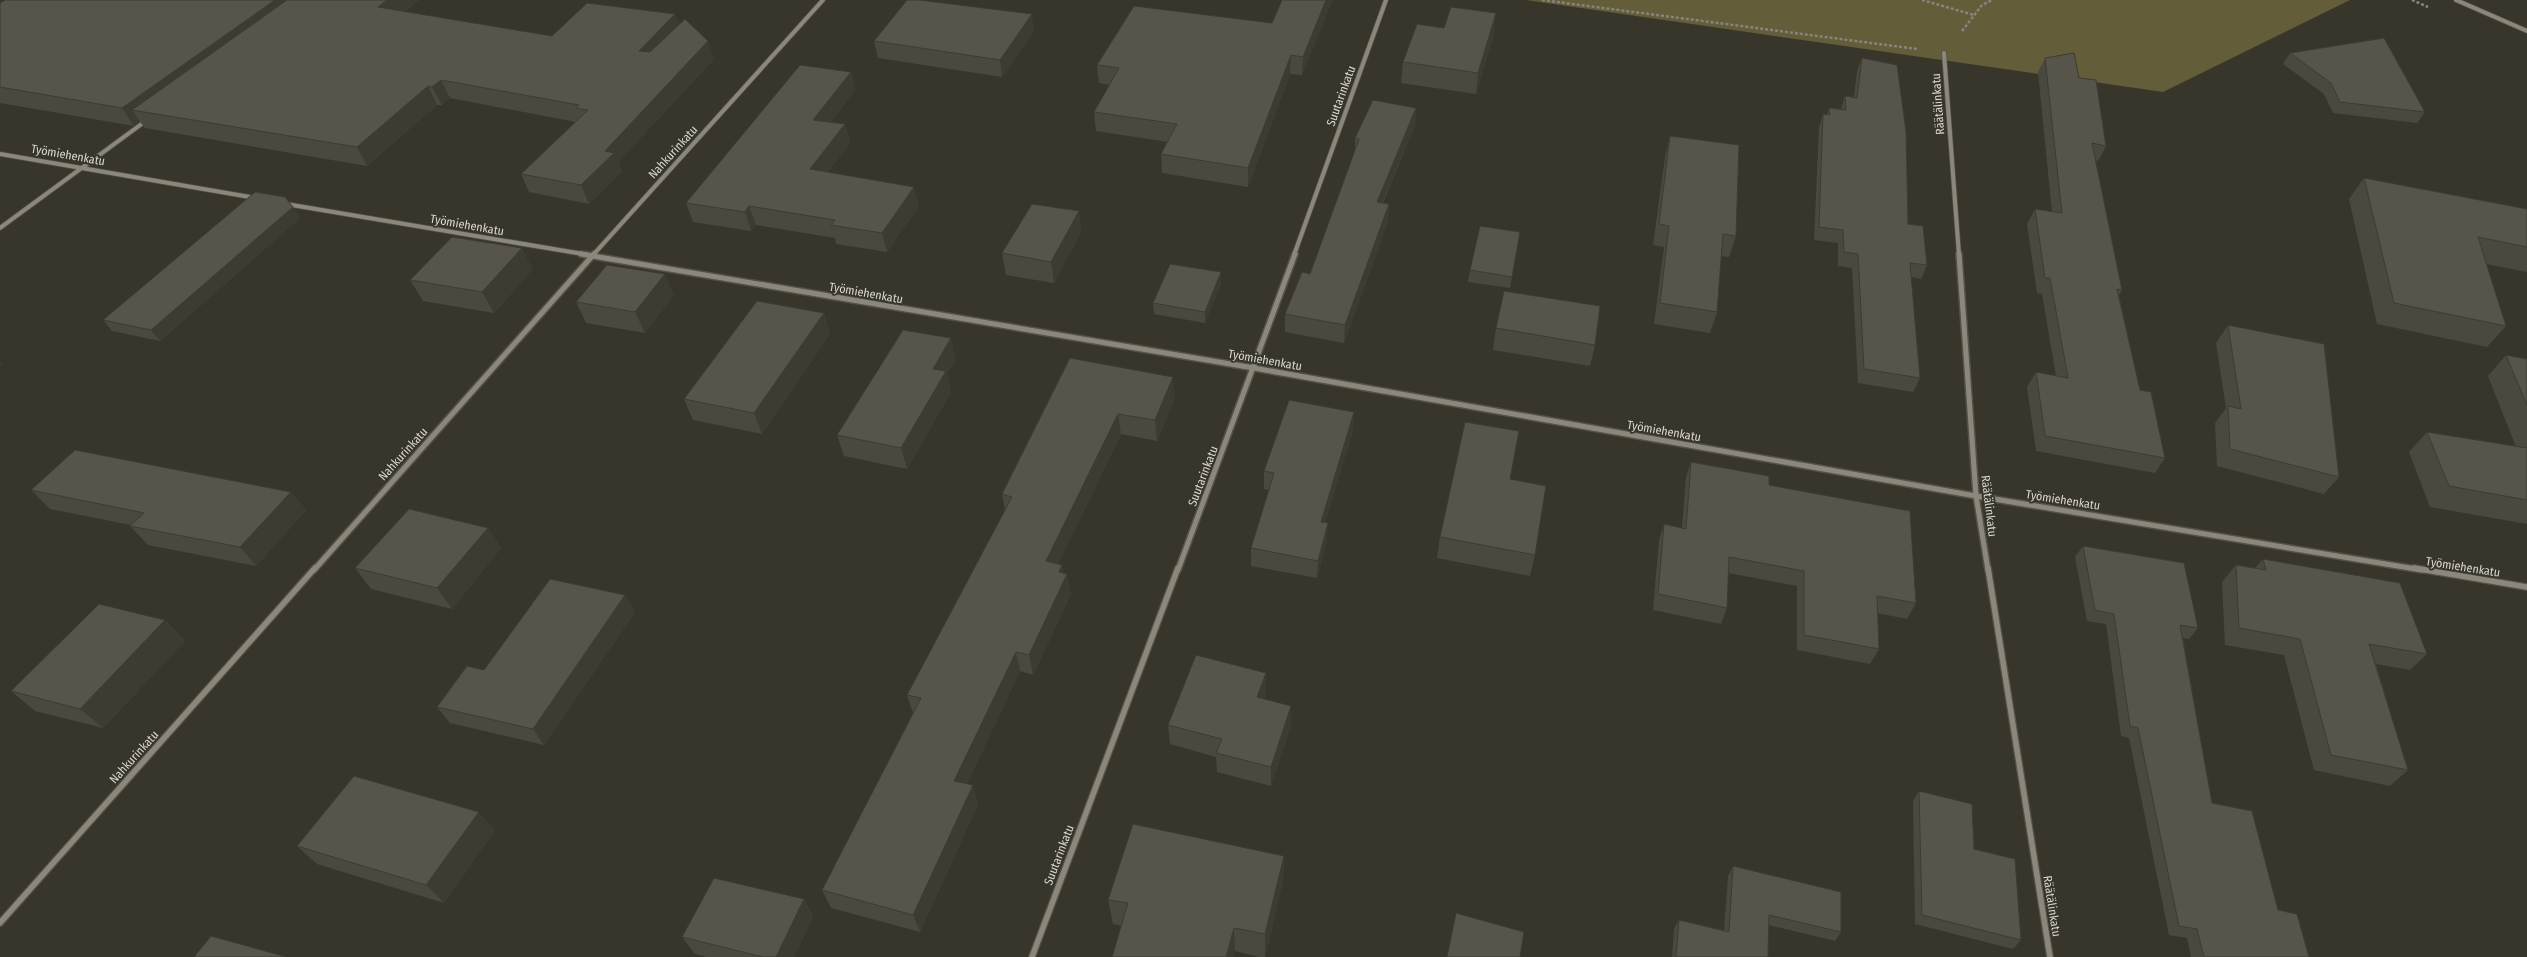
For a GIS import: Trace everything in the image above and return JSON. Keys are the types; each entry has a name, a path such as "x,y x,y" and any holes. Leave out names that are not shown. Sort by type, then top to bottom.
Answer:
{"street":[{"name":"Nahkurinkatu","path":"0,923 591,257 823,0"},
{"name":"Suutarinkatu","path":"1032,957 1254,368 1386,0"},
{"path":"2456,0 2527,31"},
{"name":"Räätälinkatu","path":"1944,53 1976,496 2050,957"},
{"path":"0,228 153,116"},
{"name":"Työmiehenkatu","path":"0,154 267,200"},
{"name":"Työmiehenkatu","path":"277,202 591,257 1254,368 1976,496 2527,588"}],"path":[{"path":"1542,0 1944,53 1982,5 1992,0"},
{"path":"1922,0 1974,14"}],"shaded area":[{"path":"1526,0 2350,0 2163,92"}],"building":[{"path":"5,0 275,0 122,108 0,87 0,3"},
{"path":"287,0 387,0 378,7 552,36 587,3 675,14 639,51 650,52 685,19 708,41 605,151 614,153 581,185 521,174 588,110 576,108 579,105 441,80 432,87 428,86 357,147 132,110"},
{"path":"907,0 1032,14 1000,60 874,41"},
{"path":"1282,0 1326,0 1303,57 1291,55 1248,168 1161,154 1177,124 1094,112 1119,68 1097,65 1134,6 1272,23"},
{"path":"1451,7 1496,13 1478,73 1403,62 1417,24 1444,28"},
{"path":"2384,38 2425,112 2340,102 2331,83 2290,53"},
{"path":"2074,53 2079,78 2096,80 2106,146 2092,143 2122,290 2117,289 2140,390 2151,392 2165,458 2045,436 2036,372 2068,378 2050,278 2045,278 2035,209 2062,213 2045,58"},
{"path":"1862,58 1897,65 1906,131 1908,224 1923,226 1927,265 1910,263 1920,378 1864,369 1858,254 1844,252 1843,230 1819,227 1823,114 1830,115 1829,108 1846,110 1845,96 1857,98"},
{"path":"800,65 851,72 813,120 845,124 810,169 914,187 882,233 831,225 835,220 749,206 745,212 686,203"},
{"path":"1373,100 1416,108 1377,202 1389,204 1345,325 1285,314 1302,272 1310,274 1359,139 1355,138"},
{"path":"1670,136 1739,145 1736,236 1723,234 1717,312 1660,303 1669,226 1659,224"},
{"path":"2364,178 2527,209 2527,247 2478,237 2506,326 2394,303"},
{"path":"255,192 285,197 293,207 151,330 103,320"},
{"path":"1032,204 1079,211 1051,262 1002,253"},
{"path":"1480,226 1520,232 1512,277 1470,270"},
{"path":"452,237 522,248 482,292 410,280"},
{"path":"1170,264 1221,272 1205,312 1153,303"},
{"path":"607,265 665,274 635,312 576,302"},
{"path":"1504,291 1600,306 1595,345 1496,328"},
{"path":"757,301 824,313 754,413 684,399"},
{"path":"2228,325 2324,344 2339,477 2230,449 2228,406 2241,409"},
{"path":"903,330 951,338 933,369 946,371 901,448 837,435"},
{"path":"2506,355 2527,359 2527,405"},
{"path":"1070,358 1173,377 1155,420 1118,414 1046,561 1062,565 1059,572 1067,574 1029,655 1016,652 954,781 973,785 913,915 822,890 921,698 907,695 1012,497 1002,494"},
{"path":"1289,400 1354,412 1321,522 1328,523 1318,561 1251,548 1274,473 1264,471"},
{"path":"1465,422 1519,431 1510,479 1546,486 1535,555 1440,537"},
{"path":"2427,432 2527,448 2527,500 2449,486"},
{"path":"75,450 291,492 240,547 130,526 144,513 31,490"},
{"path":"1691,462 1769,476 1769,485 1910,511 1916,603 1877,596 1879,649 1804,635 1804,571 1729,557 1727,608 1658,594 1664,524 1686,529"},
{"path":"409,509 488,528 437,588 355,568"},
{"path":"2083,546 2184,563 2198,628 2180,625 2212,803 2252,811 2278,910 2297,914 2309,957 2204,957 2197,929 2179,926 2138,728 2130,726 2114,614 2095,610"},
{"path":"2263,559 2400,583 2427,654 2369,644 2408,770 2331,755 2300,639 2239,628 2236,565 2266,570"},
{"path":"550,579 625,595 533,729 437,707 467,666 484,670"},
{"path":"99,604 165,620 80,709 11,691"},
{"path":"1196,655 1266,673 1257,697 1291,706 1271,767 1216,753 1222,739 1168,725"},
{"path":"354,776 479,812 426,885 297,846"},
{"path":"1919,791 1972,804 1974,849 2015,859 2021,940 1922,915"},
{"path":"1133,824 1284,856 1265,934 1234,928 1226,957 1112,957 1128,903 1108,900"},
{"path":"1733,866 1841,892 1841,932 1769,915 1768,957 1676,957 1679,920 1729,932"},
{"path":"714,878 804,899 776,957 763,957 682,937"},
{"path":"1456,913 1524,932 1520,957 1447,957"},
{"path":"211,936 287,957 194,957"}]}
